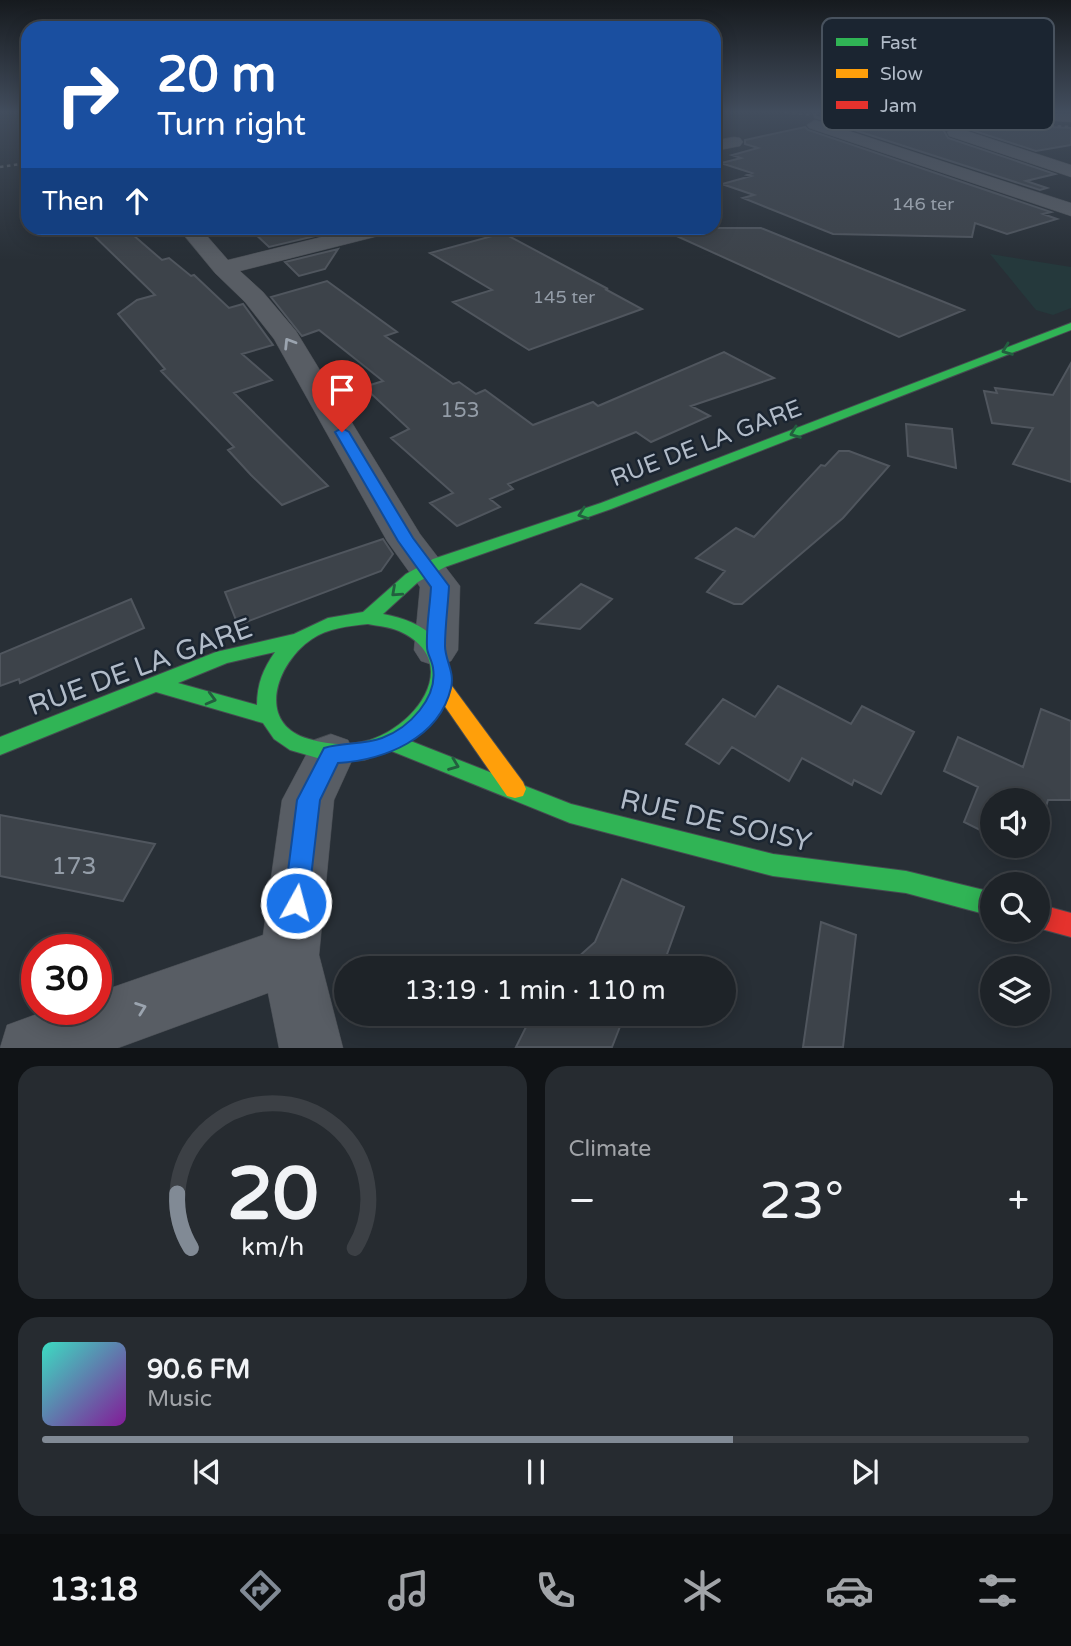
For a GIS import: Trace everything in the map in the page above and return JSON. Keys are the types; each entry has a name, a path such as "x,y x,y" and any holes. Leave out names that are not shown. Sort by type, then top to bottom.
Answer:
{"main road":[{"name":"RUE DE LA GARE","path":"368,618 412,578 427,569 606,506 1071,326"},
{"path":"439,668 433,708 416,727 393,743 363,753 331,754 302,748 280,735 267,716 263,695 268,674 281,655 299,639 344,620 389,620 408,626 424,636 439,668 515,789"},
{"name":"RUE DE LA GARE","path":"0,746 223,657 299,639"},
{"path":"155,684 267,716"},
{"name":"RUE DE SOISY","path":"393,743 570,813 773,865 906,881 980,901"},
{"path":"1050,919 1071,925"}],"street":[{"path":"926,162 1071,210"},
{"path":"1044,162 1071,171"},
{"path":"195,235 286,337 406,541 440,586 439,668"},
{"path":"223,268 354,235"},
{"path":"311,1048 290,955 309,800 331,754"},
{"path":"30,1048 290,955"}],"green space":[{"path":"990,254 1071,267 1071,308 1053,315 1036,310"}],"building":[{"path":"903,162 1051,212 1043,214 1057,219 1007,234 975,223 972,237 833,234 743,198 754,195 722,184 751,176 747,175 752,173 721,163"},
{"path":"953,162 1019,162 1055,174 1026,181 1047,188 1040,190"},
{"path":"721,228 761,228 964,310 899,337 674,235 721,235"},
{"path":"93,235 133,235 162,260 169,258 191,276 194,275 229,308 243,304 273,345 242,354 272,380 234,393 328,486 282,505 228,450 234,447 161,371 165,369 118,314 137,300 155,295"},
{"path":"256,235 320,235 269,247"},
{"path":"496,235 507,235 642,309 529,350 453,302 492,290 430,253"},
{"path":"338,249 325,269 299,276 285,262"},
{"path":"327,281 397,332 385,336 453,384 459,382 476,394 485,390 533,425 593,402 598,406 724,352 774,378 691,406 710,416 651,442 636,432 508,484 513,489 490,499 500,507 457,526 430,503 453,493 391,438 409,429 364,387 383,381 319,330 302,336 271,297"},
{"path":"1071,363 1071,482 1013,464 1033,428 992,423 984,391 997,393 995,388 1053,395"},
{"path":"906,424 952,429 956,468 908,456"},
{"path":"839,451 849,451 889,466 843,518 742,604 734,604 707,592 725,571 696,558 736,528 754,537 821,465 825,466"},
{"path":"383,539 393,554 381,571 238,625 225,592"},
{"path":"581,584 612,599 580,629 536,623"},
{"path":"131,599 144,628 20,683 19,679 0,686 0,654"},
{"path":"778,686 851,724 862,706 914,732 881,794 854,780 852,785 802,758 789,781 732,747 719,764 686,744 723,699 755,717"},
{"path":"1041,709 1071,721 1071,800 1050,800 1050,788 980,788 980,830 964,822 978,787 944,771 958,737 1023,767"},
{"path":"0,815 155,844 123,901 0,876"},
{"path":"622,879 684,907 666,956 579,956 595,942"},
{"path":"821,922 856,935 843,1047 803,1047"},
{"path":"526,1026 620,1026 612,1047 516,1047"}],"railway":[{"path":"0,167 21,164"}],"traffic: fast":[{"path":"368,618 412,578 439,563 606,506 1071,326"},
{"path":"368,618 405,626 434,648 442,672 436,697 420,720 395,739 364,751 331,754 297,744 281,733 271,720 267,705 267,689 280,658 292,645 313,630 344,621 368,618"},
{"path":"0,746 223,657 299,639"},
{"path":"155,684 267,716"},
{"path":"393,743 570,813 773,865 906,882 980,901"}],"traffic: slow":[{"path":"442,687 515,789"}],"traffic: jam":[{"path":"1050,919 1071,925"}],"route":[{"path":"296,903 309,800 331,754 363,753 393,743 416,727 433,708 442,687 442,668 436,650 440,586 406,541 342,432"}]}
